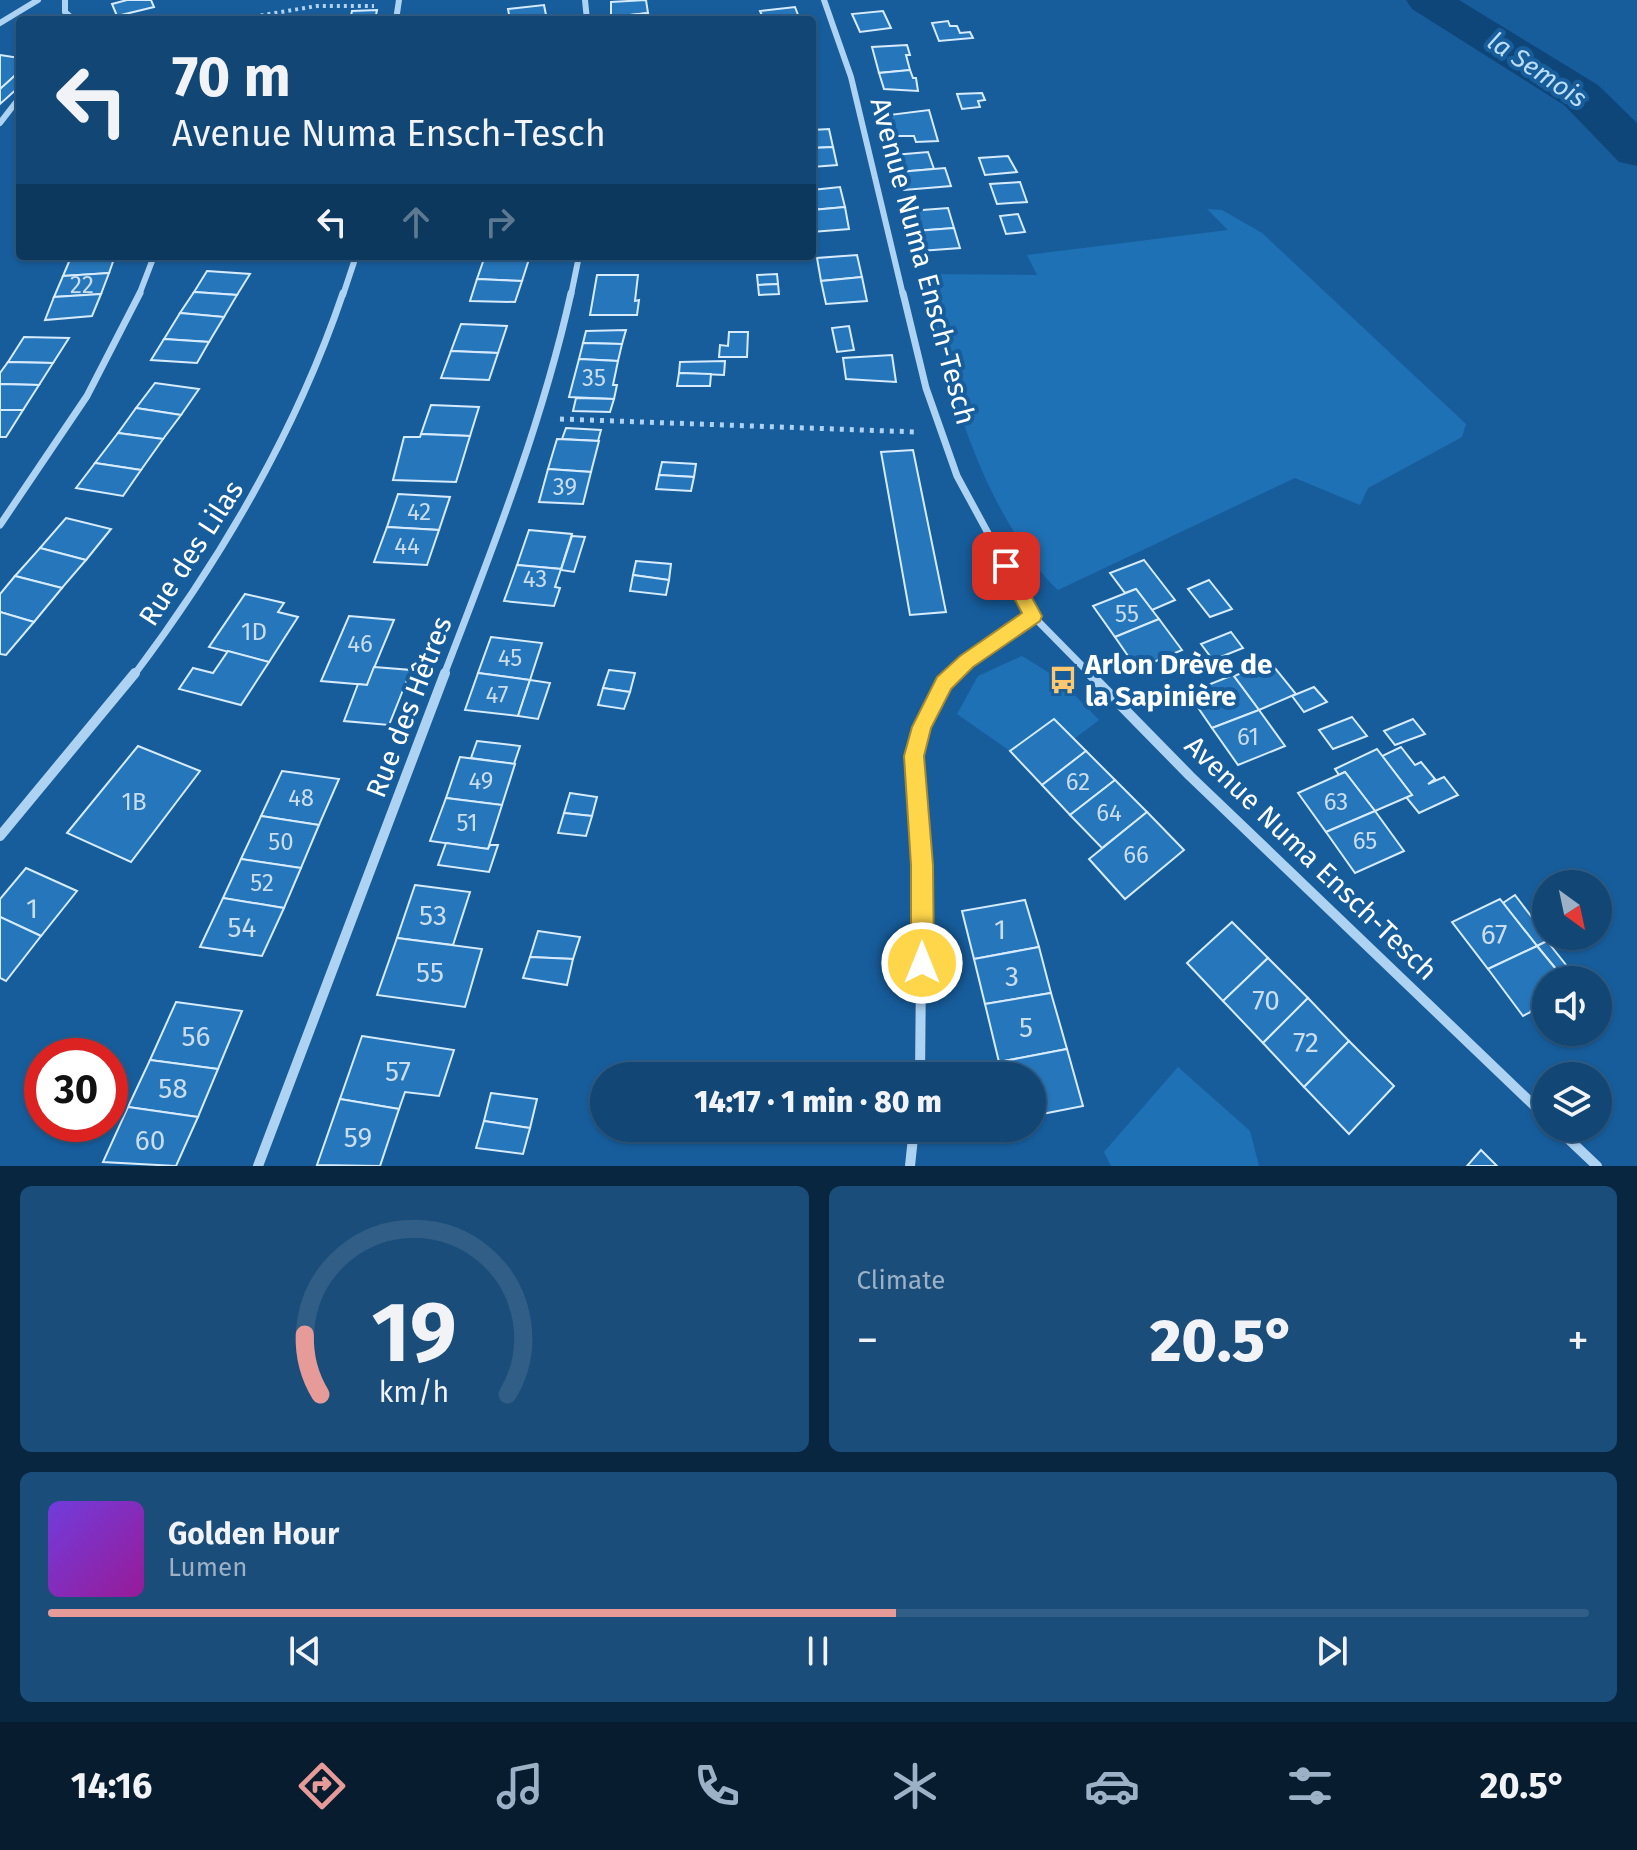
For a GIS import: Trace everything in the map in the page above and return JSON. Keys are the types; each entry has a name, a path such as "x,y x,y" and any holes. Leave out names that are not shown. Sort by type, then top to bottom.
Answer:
{"street":[{"path":"0,23 38,0"},
{"path":"397,16 399,0"},
{"name":"Avenue Numa Ensch-Tesch","path":"824,0 851,77 926,388 957,476 1033,616 1190,776 1532,1104"},
{"path":"0,123 16,102"},
{"path":"0,525 46,464 85,401 126,325 152,260"},
{"name":"Rue des Lilas","path":"0,836 50,780 168,633 243,517 311,385 355,260"},
{"name":"Rue des Hêtres","path":"258,1166 466,619 538,418 564,333 578,260"},
{"path":"920,1062 922,865 914,756 922,727 944,683 966,662 1033,616"},
{"path":"910,1166 913,1142"},
{"path":"1572,1142 1597,1166"}],"path":[{"path":"257,16 317,6 380,6 398,10"},
{"path":"538,418 942,433"}],"shaded area":[{"path":"1207,209 1222,210 1262,233 1466,424 1462,437 1368,488 1360,505 1295,478 1058,590 1017,537 984,475 959,409 921,274 1037,275 1027,255 1228,230"},
{"path":"1022,656 1059,679 1099,720 1074,739 1054,719 1010,751 957,714 978,676"},
{"path":"1178,1067 1250,1131 1259,1166 1111,1166 1104,1152"}],"building":[{"path":"127,0 151,0 154,7 117,16 112,4"},
{"path":"646,0 648,13 611,16 611,2"},
{"path":"544,5 546,16 509,16 508,9"},
{"path":"795,7 798,16 762,16 760,11"},
{"path":"377,10 376,16 351,16 352,11"},
{"path":"883,11 891,28 860,32 852,14"},
{"path":"648,13 648,16 620,16"},
{"path":"948,21 950,26 957,26 960,33 970,32 973,38 939,41 932,23"},
{"path":"907,45 910,70 879,73 872,47"},
{"path":"0,55 16,57 16,75 0,89"},
{"path":"910,70 916,78 918,91 884,89 879,73"},
{"path":"16,75 16,90 0,104 0,89"},
{"path":"982,93 985,100 978,101 980,107 962,109 957,94"},
{"path":"929,110 938,141 916,142 914,136 886,136 881,116"},
{"path":"829,129 833,147 816,148 816,130"},
{"path":"833,147 837,165 816,167 816,148"},
{"path":"928,152 934,169 899,172 894,155"},
{"path":"1008,156 1017,172 985,175 979,158"},
{"path":"945,168 951,186 904,190 899,172"},
{"path":"1020,182 1027,202 997,204 990,184"},
{"path":"840,187 845,207 816,210 816,190"},
{"path":"845,207 849,229 816,232 816,210"},
{"path":"948,208 954,228 915,231 910,211"},
{"path":"1018,214 1025,232 1006,234 1000,216"},
{"path":"954,228 960,248 920,251 915,231"},
{"path":"857,255 862,277 821,281 817,258"},
{"path":"70,260 114,260 109,273 63,276"},
{"path":"484,260 529,260 522,281 477,279"},
{"path":"207,271 250,274 237,295 194,292"},
{"path":"109,273 101,294 54,297 63,276"},
{"path":"777,274 778,284 758,285 757,275"},
{"path":"597,275 638,275 637,315 590,315"},
{"path":"862,277 867,301 826,304 821,281"},
{"path":"477,279 522,281 515,302 470,301"},
{"path":"778,284 779,294 759,295 758,285"},
{"path":"194,292 237,295 224,317 180,313"},
{"path":"101,294 92,316 45,320 54,297"},
{"path":"180,313 224,317 209,342 164,339"},
{"path":"461,324 507,326 498,353 451,351"},
{"path":"849,326 854,350 837,352 832,328"},
{"path":"626,330 622,344 583,343 586,331"},
{"path":"729,332 748,332 747,357 719,357 720,345 728,346"},
{"path":"24,337 69,338 53,363 8,362"},
{"path":"164,339 209,342 197,363 151,360"},
{"path":"583,343 622,344 618,361 579,359"},
{"path":"451,351 498,353 489,380 441,378"},
{"path":"892,355 896,382 846,379 843,358"},
{"path":"579,359 618,361 613,385 617,385 614,399 569,397"},
{"path":"725,361 724,375 679,373 680,362"},
{"path":"8,362 53,363 39,385 0,384 0,373"},
{"path":"679,373 711,374 710,386 677,386"},
{"path":"155,383 199,389 181,415 136,408"},
{"path":"0,384 39,385 23,410 0,410"},
{"path":"576,398 614,399 610,412 573,411"},
{"path":"431,405 479,407 470,436 421,434"},
{"path":"136,408 181,415 163,439 118,433"},
{"path":"0,410 23,410 6,437 0,437"},
{"path":"566,428 601,430 598,441 562,439"},
{"path":"118,433 163,439 141,470 95,463"},
{"path":"421,434 470,436 456,482 393,480 404,437 420,437"},
{"path":"557,439 599,441 591,472 548,469"},
{"path":"913,450 946,612 910,615 881,452"},
{"path":"662,462 696,464 694,477 659,475"},
{"path":"95,463 141,470 123,496 76,488"},
{"path":"548,469 591,472 583,504 539,502"},
{"path":"659,475 694,477 691,491 656,489"},
{"path":"398,494 450,497 439,530 387,527"},
{"path":"66,518 111,529 86,560 40,548"},
{"path":"387,527 439,530 427,565 374,562"},
{"path":"529,530 572,534 561,569 517,565"},
{"path":"572,536 585,537 574,572 561,570"},
{"path":"40,548 86,560 62,588 15,576"},
{"path":"1144,560 1175,600 1152,610 1136,589 1125,593 1110,573"},
{"path":"636,561 671,564 669,580 633,575"},
{"path":"517,565 561,569 555,587 560,588 554,606 504,601"},
{"path":"633,575 669,580 666,595 630,591"},
{"path":"15,576 62,588 34,622 0,612 0,594"},
{"path":"1209,580 1232,609 1210,617 1188,589"},
{"path":"1136,589 1159,619 1115,637 1093,606"},
{"path":"245,594 284,603 278,612 298,617 269,662 209,647"},
{"path":"0,612 34,622 6,655 0,654"},
{"path":"349,616 394,620 367,685 321,681"},
{"path":"1159,619 1182,650 1137,669 1115,637"},
{"path":"1231,632 1243,648 1213,660 1201,644"},
{"path":"491,637 542,643 530,680 478,673"},
{"path":"228,651 269,662 241,705 179,689 193,668 213,673"},
{"path":"1270,662 1296,694 1259,710 1234,676"},
{"path":"374,667 411,670 389,725 344,721 358,684 367,685"},
{"path":"609,670 635,673 630,692 603,688"},
{"path":"478,673 530,680 518,716 465,710"},
{"path":"1233,675 1259,710 1212,728 1188,693"},
{"path":"530,680 550,683 538,719 518,716"},
{"path":"1314,687 1327,702 1304,712 1292,696"},
{"path":"603,688 630,692 624,709 598,705"},
{"path":"1259,710 1285,746 1238,765 1212,728"},
{"path":"1352,717 1367,736 1333,749 1319,730"},
{"path":"1054,719 1086,751 1042,785 1010,751"},
{"path":"1413,719 1425,734 1395,745 1384,731"},
{"path":"477,741 520,746 514,764 471,758"},
{"path":"138,746 200,771 131,862 67,833"},
{"path":"1401,747 1415,765 1421,762 1435,779 1428,784 1444,777 1458,795 1419,813 1406,797 1412,795 1382,756"},
{"path":"1377,749 1412,795 1375,811 1345,772 1339,775 1335,769"},
{"path":"1086,751 1115,780 1070,815 1042,785"},
{"path":"460,757 515,764 502,805 446,798"},
{"path":"282,771 339,779 319,825 261,816"},
{"path":"1345,772 1375,811 1326,832 1298,793"},
{"path":"1115,780 1147,812 1102,848 1070,815"},
{"path":"570,793 597,797 592,816 564,813"},
{"path":"446,798 502,805 488,849 430,841"},
{"path":"1375,811 1404,851 1355,873 1326,832"},
{"path":"1147,812 1184,850 1125,899 1089,859"},
{"path":"564,813 592,816 586,836 558,833"},
{"path":"261,816 319,825 301,868 241,859"},
{"path":"446,843 488,849 490,845 498,845 489,872 438,865"},
{"path":"241,859 301,868 284,908 223,898"},
{"path":"26,868 77,891 41,936 0,917 0,899"},
{"path":"415,885 470,892 453,945 397,938"},
{"path":"1515,895 1532,917 1532,940 1503,903"},
{"path":"223,898 284,908 262,956 200,947"},
{"path":"1500,899 1532,940 1532,948 1488,969 1452,922"},
{"path":"1025,900 1039,947 974,959 962,911"},
{"path":"0,917 41,936 6,981 0,978"},
{"path":"1232,922 1268,958 1223,1001 1187,963"},
{"path":"538,931 580,937 573,959 530,957"},
{"path":"397,938 482,949 465,1007 377,995"},
{"path":"1039,947 1051,993 985,1004 974,959"},
{"path":"1532,948 1540,950 1553,966 1532,966 1532,1011 1523,1016 1488,969"},
{"path":"1540,950 1554,950 1567,966 1553,966"},
{"path":"530,957 573,959 567,985 523,978"},
{"path":"1268,958 1308,998 1263,1043 1223,1001"},
{"path":"1051,993 1067,1049 999,1062 985,1004"},
{"path":"1308,998 1349,1041 1304,1087 1263,1043"},
{"path":"176,1002 242,1011 218,1069 150,1060"},
{"path":"362,1036 454,1050 439,1096 405,1092 399,1109 340,1099"},
{"path":"1349,1041 1394,1086 1349,1134 1304,1087"},
{"path":"1067,1049 1083,1106 1046,1113 1046,1062 999,1062"},
{"path":"150,1060 218,1069 198,1117 128,1107"},
{"path":"491,1093 537,1099 530,1128 484,1121"},
{"path":"340,1099 399,1109 380,1166 317,1165"},
{"path":"128,1107 198,1117 176,1166 103,1162 112,1142 128,1142"},
{"path":"484,1121 530,1128 523,1154 476,1148"},
{"path":"1481,1150 1497,1166 1467,1166"}],"waterway":[{"name":"la Semois","path":"1428,0 1581,95 1637,151"}],"place":[{"name":"Arlon Drève de la Sapinière","path":"1063,680"}],"route":[{"path":"922,963 922,865 914,756 922,727 944,683 966,662 1033,616 1006,566"}]}
